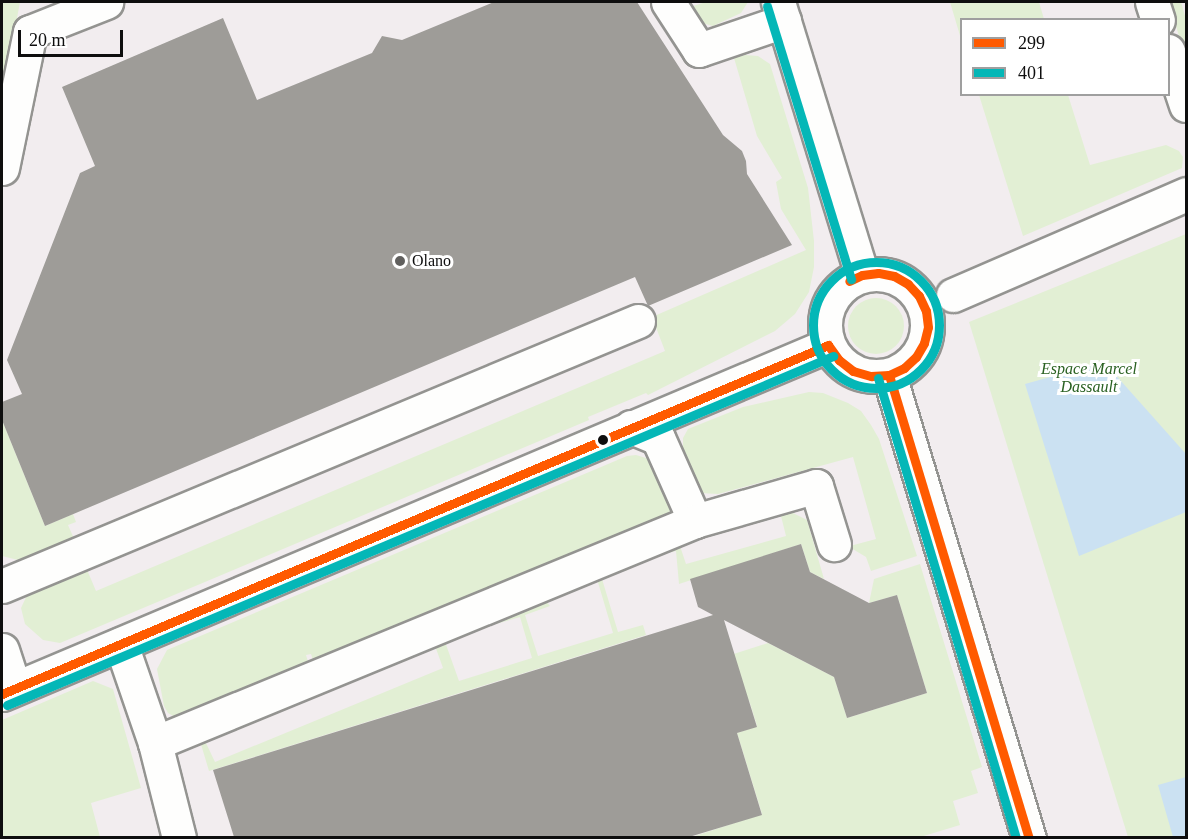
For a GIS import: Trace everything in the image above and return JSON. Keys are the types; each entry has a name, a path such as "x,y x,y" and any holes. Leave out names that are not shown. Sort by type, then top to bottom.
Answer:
{"street":[{"path":"2,168 30,32 106,2"},
{"path":"668,2 699,50 781,11 862,275"},
{"path":"1152,2 1157,18"},
{"path":"1170,57 1186,105"},
{"path":"953,295 1186,194"},
{"path":"878,273 901,280 919,296 926,311 927,327 924,343 916,357 904,368 890,375 871,376 853,371 839,360 828,345 825,316 830,302 838,290 862,275 878,273"},
{"path":"2,586 638,321"},
{"path":"2,650 8,691 828,345"},
{"path":"890,375 1029,837"},
{"path":"631,427 658,438 695,521"},
{"path":"156,743 695,521 816,486 834,544"},
{"path":"121,644 156,743 180,837"}],"shaded area":[{"path":"2,2 1186,2 1186,837 2,837"}],"green space":[{"path":"2,2 20,2 2,97"},
{"path":"706,2 748,2 741,13 713,26 702,23 690,7"},
{"path":"950,2 1039,2 1044,18 960,18 960,36"},
{"path":"1169,2 1181,2 1186,19 1186,60"},
{"path":"745,55 758,56 770,64 808,188 814,241 814,267 809,292 795,314 775,331 648,395 646,393 588,417 589,420 60,643 43,640 25,624 21,608 29,591 85,565 96,591 665,351 652,317 806,250 781,209 776,182 782,178 757,136 734,58"},
{"path":"979,96 1068,96 1090,165 1166,145 1179,151 1183,157 1182,168 1023,236"},
{"name":"Espace Marcel Dassault","path":"1186,234 1186,837 1128,837 969,322"},
{"path":"870,298 882,298 892,302 900,310 904,326 900,342 892,350 882,354 870,354 860,350 852,342 848,332 848,320 852,310 860,302"},
{"path":"809,392 823,393 848,403 861,411 871,425 879,439 917,556 871,571 866,557 851,548 850,546 876,539 853,457 718,494 700,493 683,459 683,438 688,429 743,407"},
{"path":"2,420 45,526 73,514 76,522 68,525 75,541 22,561 2,556"},
{"path":"636,455 646,458 655,467 672,509 665,516 314,663 311,654 306,655 309,665 175,717 168,713 164,706 157,669 167,650 627,456"},
{"path":"780,512 791,512 807,520 824,579 810,572 801,544 679,584 676,551 650,557 678,540 686,564 786,536"},
{"path":"920,564 982,767 971,771 978,793 953,801 960,825 917,838 689,838 762,814 737,733 757,726 749,700 729,706 715,660 768,643 834,677 847,718 927,693 897,595 869,603 874,579"},
{"path":"625,567 627,570 602,579 618,632 643,625 646,635 209,771 200,741 205,741 215,762 443,668 434,643 444,639 459,681 532,658 520,617 496,624 496,618 544,599 550,606 525,615 538,656 613,633 597,579"},
{"path":"93,681 113,689 141,788 91,803 100,837 2,837 2,720"}],"water":[{"path":"1104,362 1186,454 1186,512 1079,556 1025,384"},
{"path":"1186,777 1186,837 1173,837 1158,785"}],"building":[{"name":"Olano","path":"494,2 637,2 723,135 742,151 747,174 792,245 648,306 635,277 45,526 2,420 2,402 22,394 7,360 80,173 95,166 62,87 223,18 257,100 372,53 382,36 402,40"},
{"path":"801,544 810,572 869,603 897,595 927,693 847,718 834,677 724,620 757,727 737,733 762,815 689,837 234,837 213,770 713,615 698,607 690,579"}],"transit line":[{"name":"401","path":"767,6 851,279"},
{"name":"401","path":"876,262 900,267 921,280 934,301 939,325 934,349 921,370 900,383 876,388 852,383 831,370 818,349 813,325 818,301 831,280 852,267 876,262"},
{"name":"299","path":"828,345 839,360 853,371 871,376 889,375 904,368 916,357 924,343 928,327 926,311 919,296 908,284 894,276 878,273 862,275 849,281"},
{"name":"299","path":"2,694 828,345"},
{"name":"401","path":"7,705 833,356"},
{"name":"299","path":"889,375 1029,838"},
{"name":"401","path":"878,378 1016,838"}],"place":[{"name":"Olano","path":"400,261"}]}
